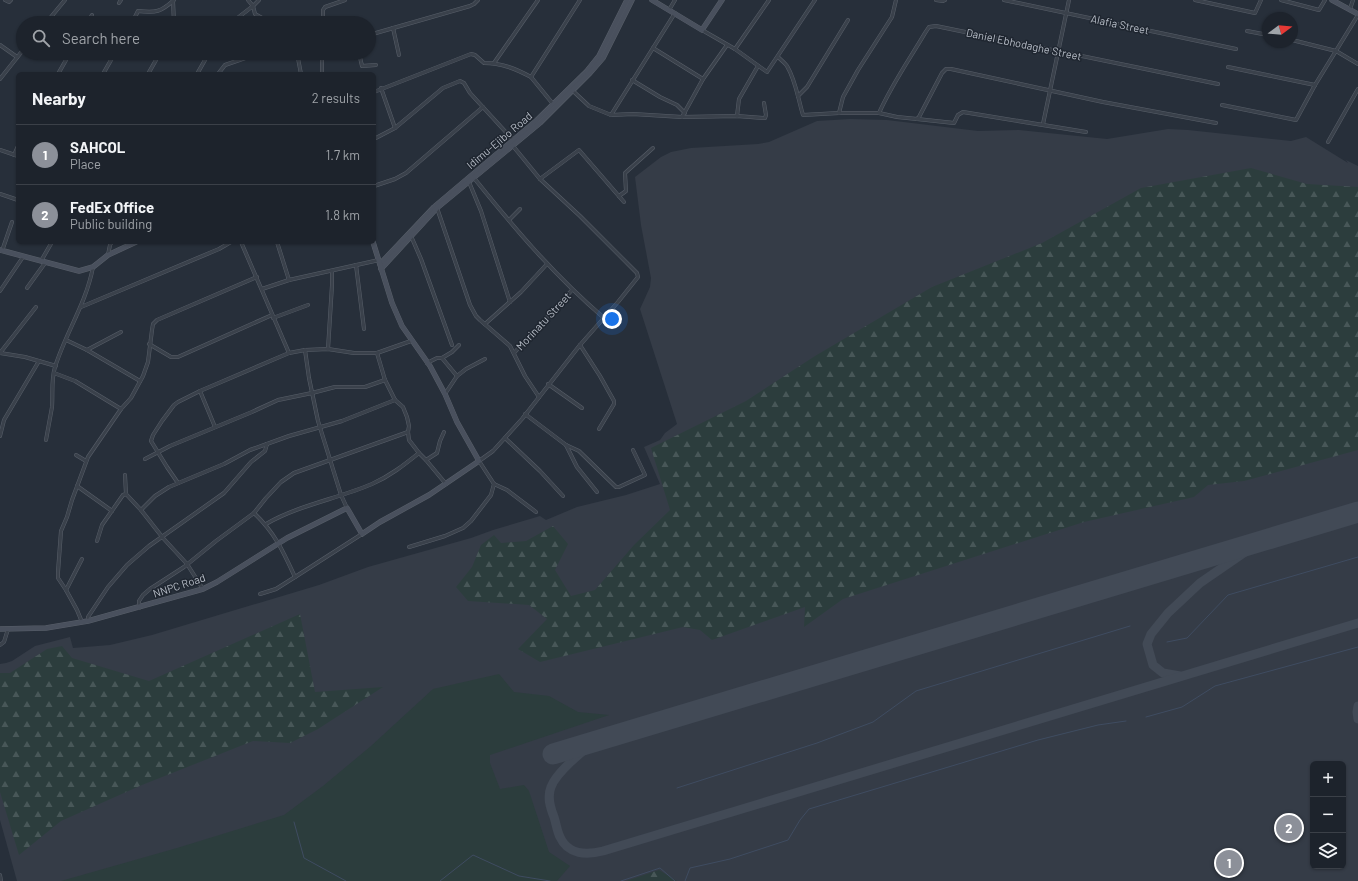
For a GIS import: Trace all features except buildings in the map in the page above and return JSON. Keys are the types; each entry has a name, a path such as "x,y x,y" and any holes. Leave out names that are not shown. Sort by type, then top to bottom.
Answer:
{"main road":[{"name":"Idimu-Ejibo Road","path":"381,270 431,213 460,187 474,178 513,144 570,89 599,56 628,0"},
{"name":"Idimu-Ejibo Road","path":"379,262 460,187 540,123 573,91 603,58 632,0"},
{"path":"652,0 702,30 722,0"},
{"path":"1332,0 1358,15"},
{"path":"1,250 79,272 93,267 108,255 132,244"},
{"path":"347,508 362,534 380,522 429,495 479,461 458,422 446,394 402,326 392,303 374,244"},
{"name":"NNPC Road","path":"0,629 46,628 88,621 203,589 217,582 278,543 347,508"}],"street":[{"path":"5,0 9,2 11,0"},
{"path":"52,16 65,0"},
{"path":"248,0 253,6 255,14 259,16"},
{"path":"240,16 259,0"},
{"path":"323,16 323,10 325,7 345,0"},
{"path":"376,33 470,6 478,0"},
{"path":"494,63 538,0"},
{"path":"531,77 580,0"},
{"path":"669,10 675,0"},
{"path":"735,49 769,0"},
{"path":"702,30 735,49 767,72 815,0"},
{"path":"839,112 843,97 858,70 892,17 896,0"},
{"path":"936,0 945,0"},
{"name":"Alafia Street","path":"1004,0 1067,12 1236,49"},
{"path":"1043,124 1069,0"},
{"path":"1195,0 1255,13 1260,0"},
{"path":"1281,0 1319,10 1326,0"},
{"path":"1350,9 1353,0"},
{"path":"136,16 138,11 151,13 160,11 173,1"},
{"path":"173,1 174,16"},
{"path":"611,115 675,13"},
{"path":"1222,105 1296,120 1315,85 1358,15"},
{"path":"798,96 807,87 848,20"},
{"name":"Daniel Ebhodaghe Street","path":"879,113 888,92 929,27 936,26 1218,84"},
{"path":"393,28 399,55"},
{"path":"1247,31 1262,34"},
{"path":"1298,42 1336,52 1358,64"},
{"path":"0,45 16,56"},
{"path":"682,117 703,79 727,45"},
{"path":"653,48 703,79"},
{"path":"376,91 471,54 475,54 484,63 494,63 517,69 531,77 553,104"},
{"path":"778,57 787,67 798,96 803,115 839,112 879,113 897,117 954,123 958,115 963,112 1086,132"},
{"path":"0,79 16,58"},
{"path":"59,72 66,60"},
{"path":"103,72 110,60"},
{"path":"149,72 156,60"},
{"path":"198,72 205,60"},
{"path":"220,72 225,65 240,60"},
{"path":"298,60 301,72"},
{"path":"322,60 322,72"},
{"path":"361,60 362,66 376,65"},
{"path":"737,116 739,99 758,66"},
{"path":"1228,67 1315,85"},
{"path":"917,119 942,73 946,69 951,69 1103,102 1216,123"},
{"path":"632,80 660,97 677,105 685,113"},
{"path":"376,138 395,128 444,88 460,81 464,83 470,93 513,144 540,180 580,216 637,273 637,280 580,345 505,438 493,451 479,461 494,484 507,490 536,512"},
{"path":"381,88 395,128"},
{"path":"1328,142 1358,89"},
{"path":"573,91 589,106 611,115 629,114 682,117 737,116 765,118 764,103"},
{"path":"376,185 395,179 406,173 483,107"},
{"path":"619,196 626,191 625,173 653,148"},
{"path":"0,150 14,155 16,150"},
{"path":"540,180 579,150 624,202"},
{"path":"474,178 547,264 572,290 604,318"},
{"path":"469,182 481,211 510,302"},
{"path":"0,194 16,199"},
{"path":"437,208 470,305 476,316 510,346 525,376 539,397"},
{"path":"509,220 520,209"},
{"path":"1,250 12,222"},
{"path":"411,236 452,345"},
{"path":"27,288 43,262 51,244"},
{"path":"108,255 111,244"},
{"path":"81,307 228,244"},
{"path":"242,244 262,289 272,317 289,353"},
{"path":"278,244 289,280"},
{"path":"0,290 23,257"},
{"path":"262,289 289,280 379,262"},
{"path":"485,324 510,302 547,264"},
{"path":"356,266 364,329"},
{"path":"46,440 52,406 54,373 69,330 81,307 90,284 93,267"},
{"path":"328,349 332,271"},
{"path":"82,622 77,610 58,578 61,530 86,461 121,409 131,398 140,381 148,362 149,344 153,324 157,320 257,277"},
{"name":"Morinatu Street","path":"514,353 572,290"},
{"path":"149,344 171,357 178,356 272,317 308,305"},
{"path":"36,307 0,353 25,357 56,366"},
{"path":"87,350 121,332"},
{"path":"66,340 87,350 140,381"},
{"path":"178,483 152,444 152,438 162,421 178,402 289,353 305,350 328,349 354,353 378,353 411,341"},
{"path":"427,363 437,358 442,358 452,352 459,344"},
{"path":"580,345 614,401 614,404 599,429"},
{"path":"305,350 312,394 320,426 341,495 347,508"},
{"path":"378,353 385,380 394,400 403,407 407,417 409,426 409,440 446,484"},
{"path":"442,358 457,376"},
{"path":"446,394 457,376 466,369 485,359"},
{"path":"0,436 4,420 39,361"},
{"path":"54,373 75,381 121,409"},
{"path":"145,458 278,400 312,394 336,387 364,387 385,380"},
{"path":"548,384 582,408"},
{"path":"200,391 215,427"},
{"path":"141,510 162,491 224,464 250,450 342,420 394,400"},
{"path":"525,414 566,445 579,451 616,487 645,475 633,450"},
{"path":"0,418 4,420"},
{"path":"139,608 139,601 143,595 184,567 216,540 254,513 266,498 294,473 408,432"},
{"path":"426,460 438,453 440,441 444,432"},
{"path":"505,438 540,471 563,496"},
{"path":"88,621 88,617 121,571 141,553 224,493 251,462 265,451 267,444"},
{"path":"566,445 577,467 597,492"},
{"path":"266,524 288,512 373,484 393,474 419,453"},
{"path":"76,455 86,461"},
{"path":"125,475 126,494 187,564 203,589"},
{"path":"409,547 445,536 463,528 471,521 491,495 494,484"},
{"path":"77,486 112,511"},
{"path":"97,541 102,525 123,495 126,494"},
{"path":"254,513 266,524 278,543 295,577"},
{"path":"260,594 276,589 362,534"},
{"path":"66,590 82,559"},
{"path":"0,645 4,642 8,629"},
{"path":"0,875 1,881"}],"shaded area":[{"path":"850,119 887,120 978,131 1019,130 1107,139 1168,129 1291,141 1306,137 1348,163 1346,160 1358,166 1358,881 17,881 0,820 0,664 12,661 35,646 70,637 73,648 110,645 152,635 319,585 368,567 471,538 540,516 546,520 577,507 626,495 660,484 644,447 660,440 665,433 677,424 640,309 650,287 651,278 641,225 635,177 661,157 671,152 691,148 769,142 817,121"}],"green space":[{"path":"1251,168 1307,184 1358,187 1358,450 1244,481 1208,485 1194,497 1084,522 843,599 804,627 805,607 712,640 700,630 683,627 540,662 518,649 547,619 529,605 468,601 456,587 472,567 481,545 494,535 501,543 526,541 553,526 568,544 555,570 571,596 595,590 634,545 670,510 651,448 746,401 815,356 932,287 1042,243 1141,188"},
{"path":"300,614 315,692 383,687 318,729 290,743 253,741 142,785 61,821 19,855 0,792 0,673 10,673 47,649 62,646 72,658 149,681"},
{"path":"499,674 514,692 549,696 578,712 609,715 490,755 490,763 500,789 524,785 529,791 549,852 570,866 557,881 61,881 177,848 284,815 323,786 371,746 433,689"},
{"path":"659,870 677,881 626,881"}],"waterway":[{"path":"1167,642 1187,638 1228,595 1358,557"},
{"path":"677,788 817,743 873,722 916,691 1130,626"},
{"path":"1146,717 1182,707 1215,686 1358,647"},
{"path":"685,881 690,868 730,859 788,840 800,820 809,809 1038,740 1098,725 1126,721"},
{"path":"294,822 304,858 346,881"},
{"path":"440,881 473,855 519,876 550,881"},
{"path":"621,881 660,868 675,881"}],"taxiway":[{"path":"1180,676 1163,673 1153,665 1147,644 1151,634 1168,613 1200,583 1261,541"},
{"path":"596,741 577,756 558,775 549,794 551,810 563,843 573,850 584,853 603,851 1358,623"},
{"path":"1358,706 1358,719"}],"runway":[{"path":"553,754 1358,512"}],"place":[{"name":"FedEx Office","path":"1289,828"},
{"name":"SAHCOL","path":"1229,863"}]}
